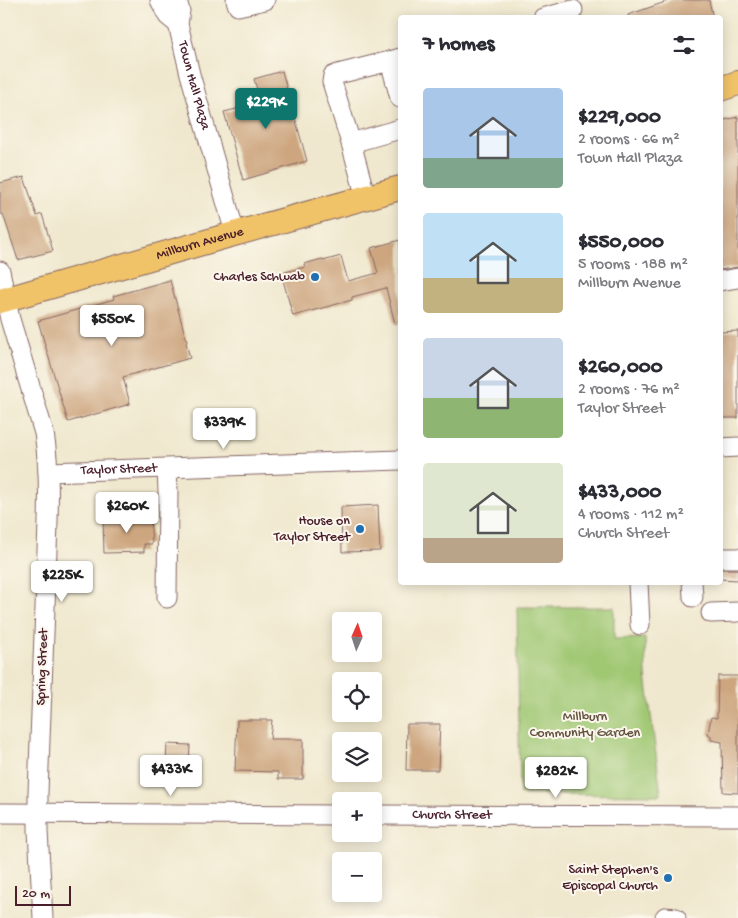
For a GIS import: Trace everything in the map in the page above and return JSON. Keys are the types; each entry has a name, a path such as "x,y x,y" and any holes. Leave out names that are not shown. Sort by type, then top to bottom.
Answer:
{"main road":[{"path":"723,88 738,83"},
{"name":"Millburn Avenue","path":"3,300 235,233 398,189"}],"street":[{"name":"Town Hall Plaza","path":"160,0 168,16 178,24"},
{"name":"Town Hall Plaza","path":"177,0 180,11 178,24 190,74 235,233"},
{"path":"236,0 238,6 265,0"},
{"path":"554,15 573,10"},
{"path":"366,198 332,82 333,76 395,59 398,82"},
{"path":"351,143 398,130"},
{"name":"Spring Street","path":"0,271 3,300 44,434 47,452 47,546 38,793 43,918"},
{"path":"723,280 738,278"},
{"path":"723,448 738,447"},
{"name":"Taylor Street","path":"48,472 398,460"},
{"path":"167,468 167,598"},
{"path":"723,558 738,558"},
{"path":"638,585 640,625"},
{"path":"711,613 738,612"},
{"path":"0,813 332,815"},
{"name":"Church Street","path":"382,815 738,816"}],"green space":[{"name":"Millburn Community Garden","path":"517,607 614,607 614,639 645,638 646,675 661,795 520,794"}],"building":[{"path":"671,0 709,0 712,15 628,15"},
{"path":"282,71 307,161 243,180 224,112 261,103 254,79"},
{"path":"738,117 738,267 723,270 723,120"},
{"path":"24,177 37,216 42,214 53,251 18,260 3,214 0,214 0,183"},
{"name":"Charles Schwab","path":"398,241 398,323 395,324 386,288 352,297 352,300 293,316 281,273 305,267 304,264 341,256 348,281 378,273 371,248"},
{"path":"170,280 190,358 123,377 130,404 68,422 38,321 114,299 113,296"},
{"path":"738,331 738,418 723,418 723,332"},
{"name":"House on Taylor Street","path":"378,505 380,551 342,552 341,507"},
{"path":"150,516 152,544 144,544 144,552 104,553 103,518"},
{"path":"723,569 738,569 738,580 723,579"},
{"path":"718,676 738,676 738,793 723,792 722,742 711,740 711,736 708,734 711,717 717,718"},
{"path":"237,720 272,720 270,739 303,739 303,779 278,779 278,772 235,771"},
{"path":"407,724 440,724 438,770 406,770"},
{"path":"167,744 190,745 188,783 165,782"}],"place":[{"name":"Charles Schwab","path":"315,277"},
{"name":"House on Taylor Street","path":"360,529"},
{"name":"Saint Stephen's Episcopal Church","path":"668,878"}]}
